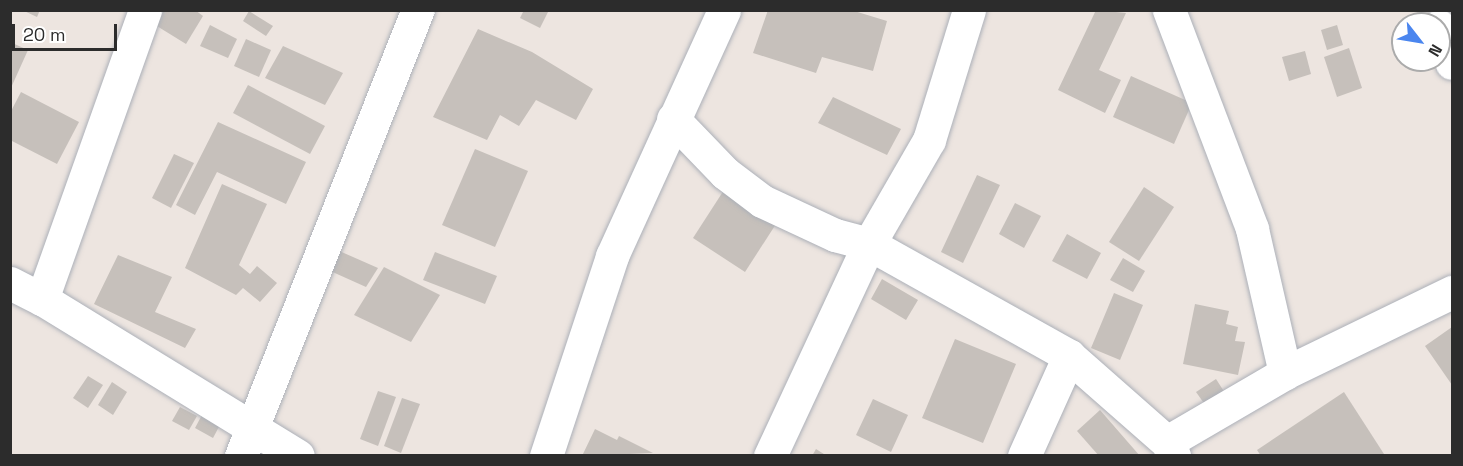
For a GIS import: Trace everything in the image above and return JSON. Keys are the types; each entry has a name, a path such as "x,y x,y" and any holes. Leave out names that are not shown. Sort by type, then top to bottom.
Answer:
{"street":[{"path":"42,299 145,10"},
{"path":"246,442 418,10"},
{"path":"546,456 612,255 724,10"},
{"path":"770,456 869,244 929,140 969,10"},
{"path":"1169,10 1252,229 1285,373"},
{"path":"674,119 725,173 762,201 835,235 869,244 1069,356 1170,449 1285,373 1452,292"},
{"path":"10,284 42,299 246,442 298,456"},
{"path":"1024,456 1069,356"}],"building":[{"path":"22,10 40,10 37,17"},
{"path":"159,10 195,10 203,16 186,44 152,23"},
{"path":"524,10 549,10 540,28 520,18"},
{"path":"768,10 851,10 887,21 873,71 822,57 816,73 753,53"},
{"path":"1096,10 1126,13 1099,70 1121,80 1105,113 1058,90"},
{"path":"249,11 273,26 266,36 243,21"},
{"path":"210,25 237,39 228,58 200,46"},
{"path":"1337,25 1343,45 1327,50 1321,30"},
{"path":"478,29 532,52 593,89 576,120 536,100 519,126 500,115 487,140 433,117"},
{"path":"246,39 271,50 259,77 234,66"},
{"path":"10,42 28,50 10,90"},
{"path":"283,46 343,73 325,105 265,78"},
{"path":"1349,48 1362,88 1337,97 1324,57"},
{"path":"1305,51 1311,74 1289,81 1282,57"},
{"path":"1131,76 1192,103 1174,144 1113,117"},
{"path":"248,85 325,126 310,154 233,113"},
{"path":"21,92 79,122 57,164 10,140 10,113"},
{"path":"833,97 901,129 887,155 818,123"},
{"path":"218,122 306,162 286,204 217,172 195,215 176,205"},
{"path":"475,149 528,171 495,247 442,225"},
{"path":"174,154 194,163 171,208 152,198"},
{"path":"977,175 1000,185 963,263 941,252"},
{"path":"222,184 267,204 239,265 250,274 257,266 277,283 260,302 243,288 236,295 185,268"},
{"path":"1144,187 1174,207 1139,261 1109,242"},
{"path":"724,190 776,224 745,272 693,238"},
{"path":"1015,203 1041,216 1024,248 999,234"},
{"path":"1067,234 1101,253 1087,279 1052,261"},
{"path":"328,246 378,268 366,287 317,265"},
{"path":"435,252 497,276 485,304 423,280"},
{"path":"118,255 172,277 155,312 196,329 185,348 94,304"},
{"path":"1123,258 1145,271 1133,292 1110,280"},
{"path":"384,267 440,295 411,342 354,315"},
{"path":"882,279 918,300 906,320 871,299"},
{"path":"1114,293 1143,305 1120,360 1091,348"},
{"path":"1195,304 1229,311 1226,324 1238,327 1235,341 1245,342 1238,375 1183,364"},
{"path":"1452,327 1452,385 1425,346"},
{"path":"955,339 1016,364 983,443 922,418"},
{"path":"88,376 103,385 88,408 73,398"},
{"path":"1216,379 1225,393 1206,406 1196,392"},
{"path":"112,382 127,392 113,415 98,405"},
{"path":"378,391 396,397 378,446 360,439"},
{"path":"1344,392 1384,454 1261,456 1257,450"},
{"path":"402,398 420,404 401,453 384,446"},
{"path":"873,399 908,415 891,452 856,435"},
{"path":"180,407 197,416 189,430 172,421"},
{"path":"1100,410 1140,456 1099,456 1077,431"},
{"path":"203,413 221,423 213,438 195,428"},
{"path":"595,429 617,440 619,436 653,453 582,456"},
{"path":"816,449 827,456 812,456"}]}
